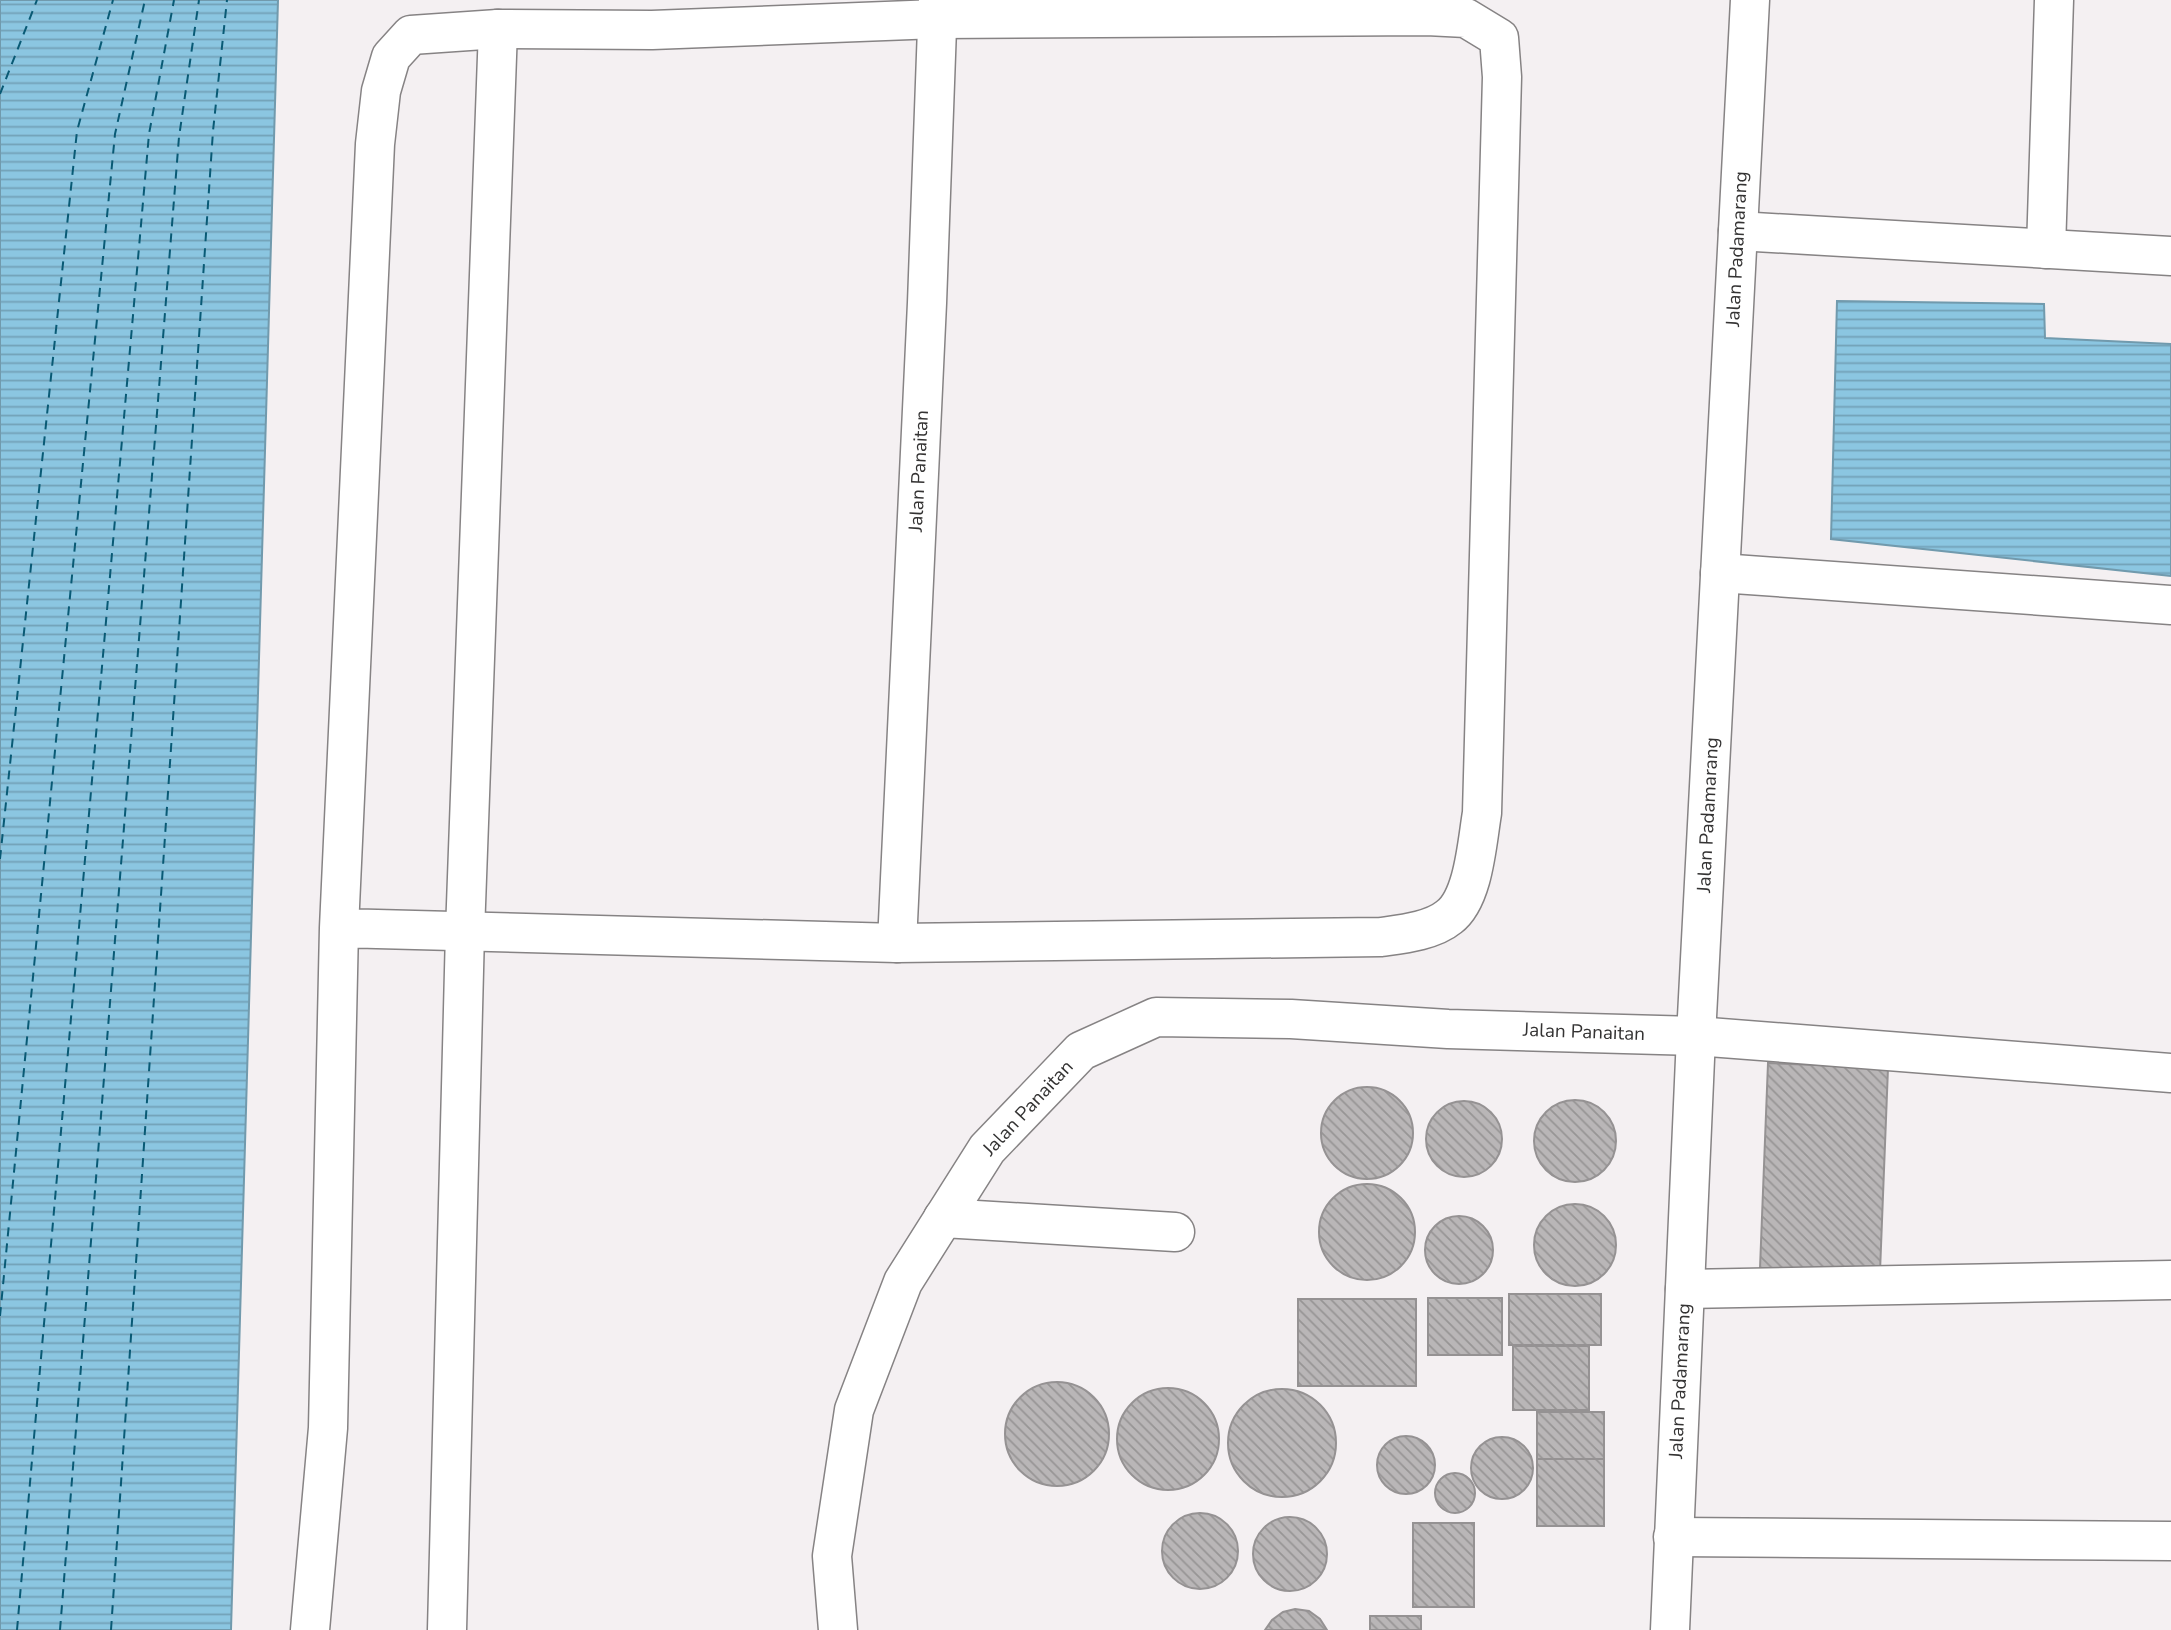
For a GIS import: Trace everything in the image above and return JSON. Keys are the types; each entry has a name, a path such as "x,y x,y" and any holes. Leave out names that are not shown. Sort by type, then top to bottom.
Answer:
{"lane":[{"name":"Jalan Padamarang","path":"1670,1630 1696,1036 1750,0"},
{"path":"2046,249 2054,0"},
{"path":"310,1630 328,1429 339,928 374,158 381,91 391,57 411,35 498,29 652,30 938,10 1427,16 1466,18 1499,38 1502,77 1482,813 1468,890 1450,917 1418,932 1381,937 897,943 339,928"},
{"name":"Jalan Panaitan","path":"897,943 938,10"},
{"path":"447,1630 465,932 498,29"},
{"path":"1738,232 2171,256"},
{"path":"1720,573 2171,605"},
{"name":"Jalan Panaitan","path":"838,1630 832,1556 854,1410 903,1282 987,1149 1081,1051 1156,1017 1696,1036 2171,1073"},
{"path":"943,1218 1175,1232"},
{"path":"1685,1289 2171,1280"},
{"path":"1674,1537 2171,1541"}],"water":[{"path":"0,0 278,0 231,1630 0,1630"},
{"path":"1837,301 2044,304 2045,338 2171,344 2171,576 1831,539"}],"building":[{"path":"1768,1063 1888,1068 1880,1272 1760,1268"},
{"path":"1367,1087 1385,1090 1400,1100 1410,1115 1413,1133 1410,1151 1400,1166 1385,1176 1367,1179 1349,1176 1334,1166 1324,1151 1321,1133 1324,1115 1334,1100 1349,1090"},
{"path":"1567,1100 1583,1100 1598,1107 1609,1118 1616,1133 1613,1157 1604,1170 1583,1182 1567,1182 1552,1175 1541,1164 1534,1149 1534,1133 1541,1118 1552,1107"},
{"path":"1464,1101 1479,1104 1491,1112 1499,1124 1502,1139 1499,1154 1491,1166 1479,1174 1464,1177 1449,1174 1437,1166 1429,1154 1426,1139 1429,1124 1437,1112 1449,1104"},
{"path":"1367,1184 1385,1188 1401,1198 1411,1214 1415,1232 1411,1250 1401,1266 1385,1276 1367,1280 1349,1276 1333,1266 1323,1250 1319,1232 1323,1214 1333,1198 1349,1188"},
{"path":"1575,1204 1591,1207 1604,1216 1613,1229 1616,1245 1613,1261 1604,1274 1591,1283 1575,1286 1559,1283 1546,1274 1537,1261 1534,1245 1537,1229 1546,1216 1559,1207"},
{"path":"1466,1216 1487,1231 1493,1243 1491,1263 1483,1274 1466,1284 1452,1284 1435,1274 1427,1263 1425,1243 1435,1226 1446,1218"},
{"path":"1509,1294 1601,1294 1601,1345 1509,1345"},
{"path":"1428,1298 1502,1298 1502,1355 1428,1355"},
{"path":"1298,1299 1416,1299 1416,1386 1298,1386"},
{"path":"1513,1346 1589,1346 1589,1410 1513,1410"},
{"path":"1057,1382 1077,1386 1094,1397 1105,1414 1109,1434 1105,1454 1094,1471 1077,1482 1057,1486 1037,1482 1020,1471 1009,1454 1005,1434 1009,1414 1020,1397 1037,1386"},
{"path":"1168,1388 1188,1392 1204,1403 1215,1419 1219,1439 1215,1459 1204,1475 1188,1486 1168,1490 1148,1486 1132,1475 1121,1459 1117,1439 1121,1419 1132,1403 1148,1392"},
{"path":"1282,1389 1303,1393 1320,1405 1332,1422 1336,1443 1332,1464 1320,1481 1303,1493 1282,1497 1261,1493 1244,1481 1232,1464 1228,1443 1232,1422 1244,1405 1261,1393"},
{"path":"1537,1412 1604,1412 1604,1459 1537,1459"},
{"path":"1406,1436 1422,1441 1430,1449 1435,1465 1430,1481 1422,1489 1406,1494 1390,1489 1382,1481 1377,1465 1382,1449 1390,1441"},
{"path":"1496,1437 1508,1437 1524,1446 1531,1456 1531,1480 1524,1490 1508,1499 1496,1499 1485,1494 1476,1485 1471,1474 1471,1462 1476,1451 1485,1442"},
{"path":"1537,1459 1604,1459 1604,1526 1537,1526"},
{"path":"1455,1473 1469,1479 1475,1493 1469,1507 1455,1513 1441,1507 1435,1493 1441,1479"},
{"path":"1193,1513 1207,1513 1221,1519 1232,1530 1238,1551 1235,1566 1227,1578 1207,1589 1193,1589 1179,1583 1168,1572 1162,1558 1162,1544 1168,1530 1179,1519"},
{"path":"1290,1517 1311,1523 1321,1533 1327,1554 1321,1575 1311,1585 1290,1591 1269,1585 1259,1575 1253,1554 1259,1533 1269,1523"},
{"path":"1413,1523 1474,1523 1474,1607 1413,1607"},
{"path":"1295,1609 1309,1611 1320,1619 1327,1630 1265,1630 1272,1620 1283,1612"},
{"path":"1370,1616 1421,1616 1421,1630 1370,1630"}],"ferry route":[{"path":"0,94 37,0"},
{"path":"0,859 77,131 113,0"},
{"path":"0,1316 115,134 145,0"},
{"path":"17,1630 149,134 174,0"},
{"path":"60,1630 179,137 199,0"},
{"path":"111,1630 213,131 227,0"}]}
